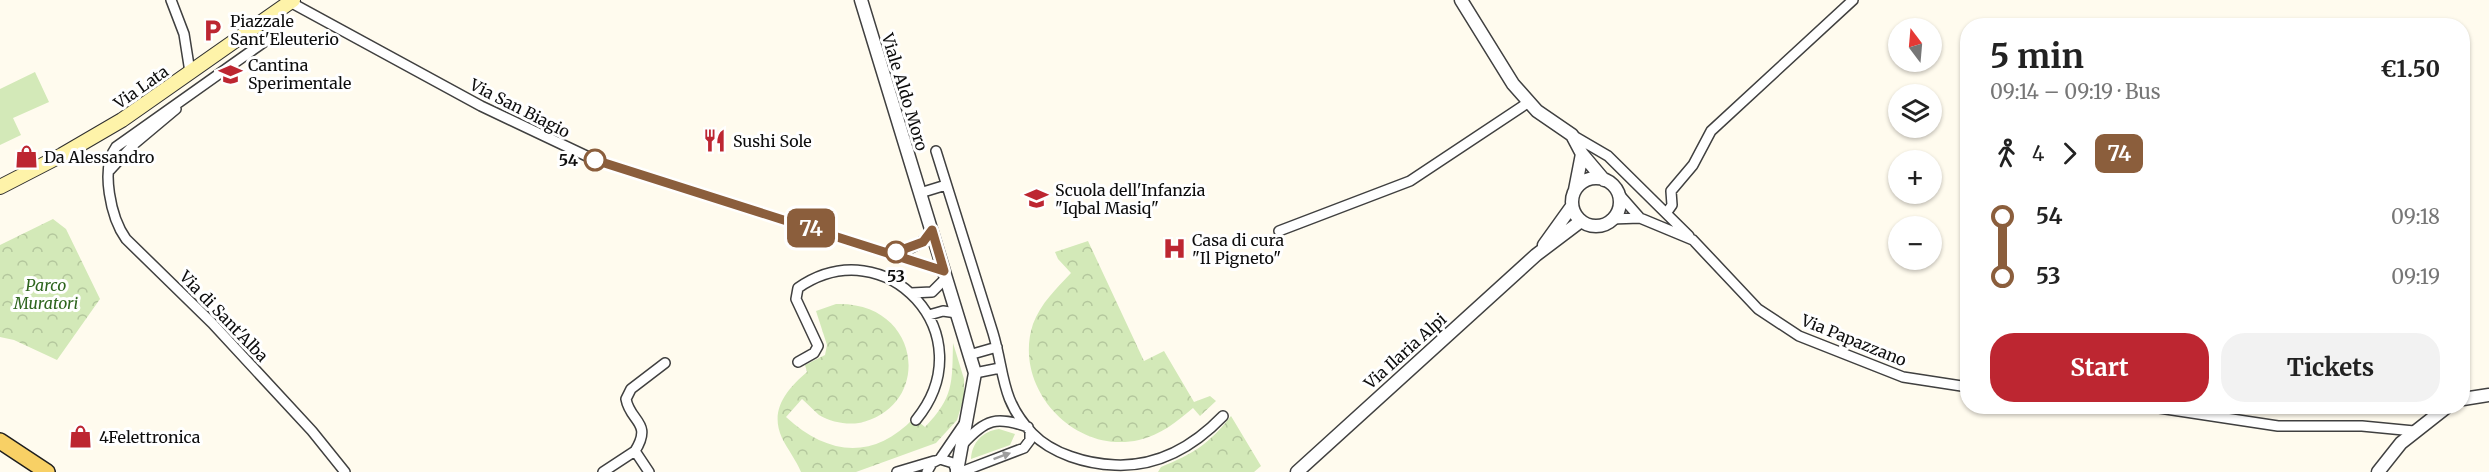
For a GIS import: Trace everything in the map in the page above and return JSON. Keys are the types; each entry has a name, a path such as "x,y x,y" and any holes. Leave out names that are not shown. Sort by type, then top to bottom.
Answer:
{"main road":[{"name":"Via Lata","path":"0,186 94,137 291,1"},
{"path":"0,441 47,472"}],"street":[{"path":"171,0 184,34 190,72"},
{"name":"Viale Aldo Moro","path":"861,0 975,373"},
{"name":"Via Papazzano","path":"1461,0 1508,76 1529,102 1555,125 1605,154 1667,212 1758,309 1793,333 1903,377 1960,386"},
{"path":"1667,212 1672,205 1671,191 1693,165 1711,131 1853,0"},
{"name":"Via San Biagio","path":"291,1 481,106 595,160 888,252 945,274"},
{"name":"Via di Sant'Alba","path":"272,14 274,28 266,39 121,142 111,155 111,206 126,239 212,323 297,414 345,472"},
{"path":"1279,231 1410,181 1529,102"},
{"name":"Via Papazzano","path":"1572,135 1582,154 1604,180"},
{"name":"Viale Aldo Moro","path":"936,151 997,347 1008,396 1029,429"},
{"path":"1575,190 1585,180 1604,180 1618,193 1619,207 1611,219 1597,225 1581,221 1572,206 1575,190 1582,154"},
{"path":"920,193 946,185"},
{"name":"Via Papazzano","path":"1618,193 1640,218"},
{"name":"Via Ilaria Alpi","path":"1536,255 1572,206"},
{"name":"Via Papazzano","path":"1611,219 1640,218 1693,240"},
{"name":"Via Ilaria Alpi","path":"1297,472 1536,255 1581,221"},
{"path":"888,252 916,246 925,240 932,230"},
{"path":"798,362 814,353 818,346 796,299 796,291 802,285 830,274 856,272 890,279 911,293 929,315 939,342 940,369 931,399 916,420"},
{"path":"911,293 932,292 945,274"},
{"path":"929,315 943,311 957,313"},
{"path":"969,355 997,347"},
{"path":"603,472 635,451 643,436 643,431 627,404 627,395 665,363"},
{"path":"959,472 975,373 1000,368"},
{"path":"2470,398 2489,395"},
{"path":"2199,414 2278,426 2362,426 2414,431"},
{"path":"2378,472 2401,443 2437,414"},
{"path":"963,444 978,429 992,421 1008,421 1029,429 1050,447 1072,456 1106,465 1136,465 1156,461 1178,451 1223,416"},
{"path":"927,472 967,419"},
{"path":"959,472 1024,448 1030,440 1029,429"},
{"path":"635,451 649,472"},
{"path":"897,472 938,459 950,460 959,472"}],"green space":[{"path":"35,72 49,102 13,118 21,135 0,145 0,89"},
{"name":"Parco Muratori","path":"53,219 66,229 100,299 57,360 14,340 0,337 0,245"},
{"path":"1088,241 1144,361 1164,351 1194,402 1210,396 1216,401 1200,416 1193,408 1154,435 1139,440 1115,442 1092,437 1071,426 1054,411 1040,392 1032,371 1029,348 1033,324 1045,303 1071,273 1058,259 1055,252"},
{"path":"836,304 865,308 886,319 901,336 908,356 907,378 899,397 883,413 854,424 819,415 802,399 786,417 802,430 834,445 850,448 866,447 882,441 898,432 914,418 925,427 941,407 949,389 953,343 964,379 964,397 957,420 936,443 856,472 801,472 782,438 779,428 779,409 787,393 807,372 805,365 825,355 827,345 816,311"},
{"path":"1231,416 1261,466 1254,472 1158,472 1161,467 1200,447"},
{"path":"999,429 1015,434 1010,445 971,459 979,438"}],"bus line":[{"name":"74","path":"595,160 944,271 932,230 923,242 896,252"}],"place":[{"name":"Piazzale Sant'Eleuterio","path":"212,30"},
{"name":"Cantina Sperimentale","path":"230,74"},
{"name":"Sushi Sole","path":"715,141"},
{"name":"Da Alessandro","path":"26,157"},
{"name":"54","path":"595,160"},
{"name":"Scuola dell'Infanzia \"Iqbal Masiq\"","path":"1037,199"},
{"name":"Casa di cura \"Il Pigneto\"","path":"1174,249"},
{"name":"53","path":"896,252"},
{"name":"4Felettronica","path":"81,437"}]}
